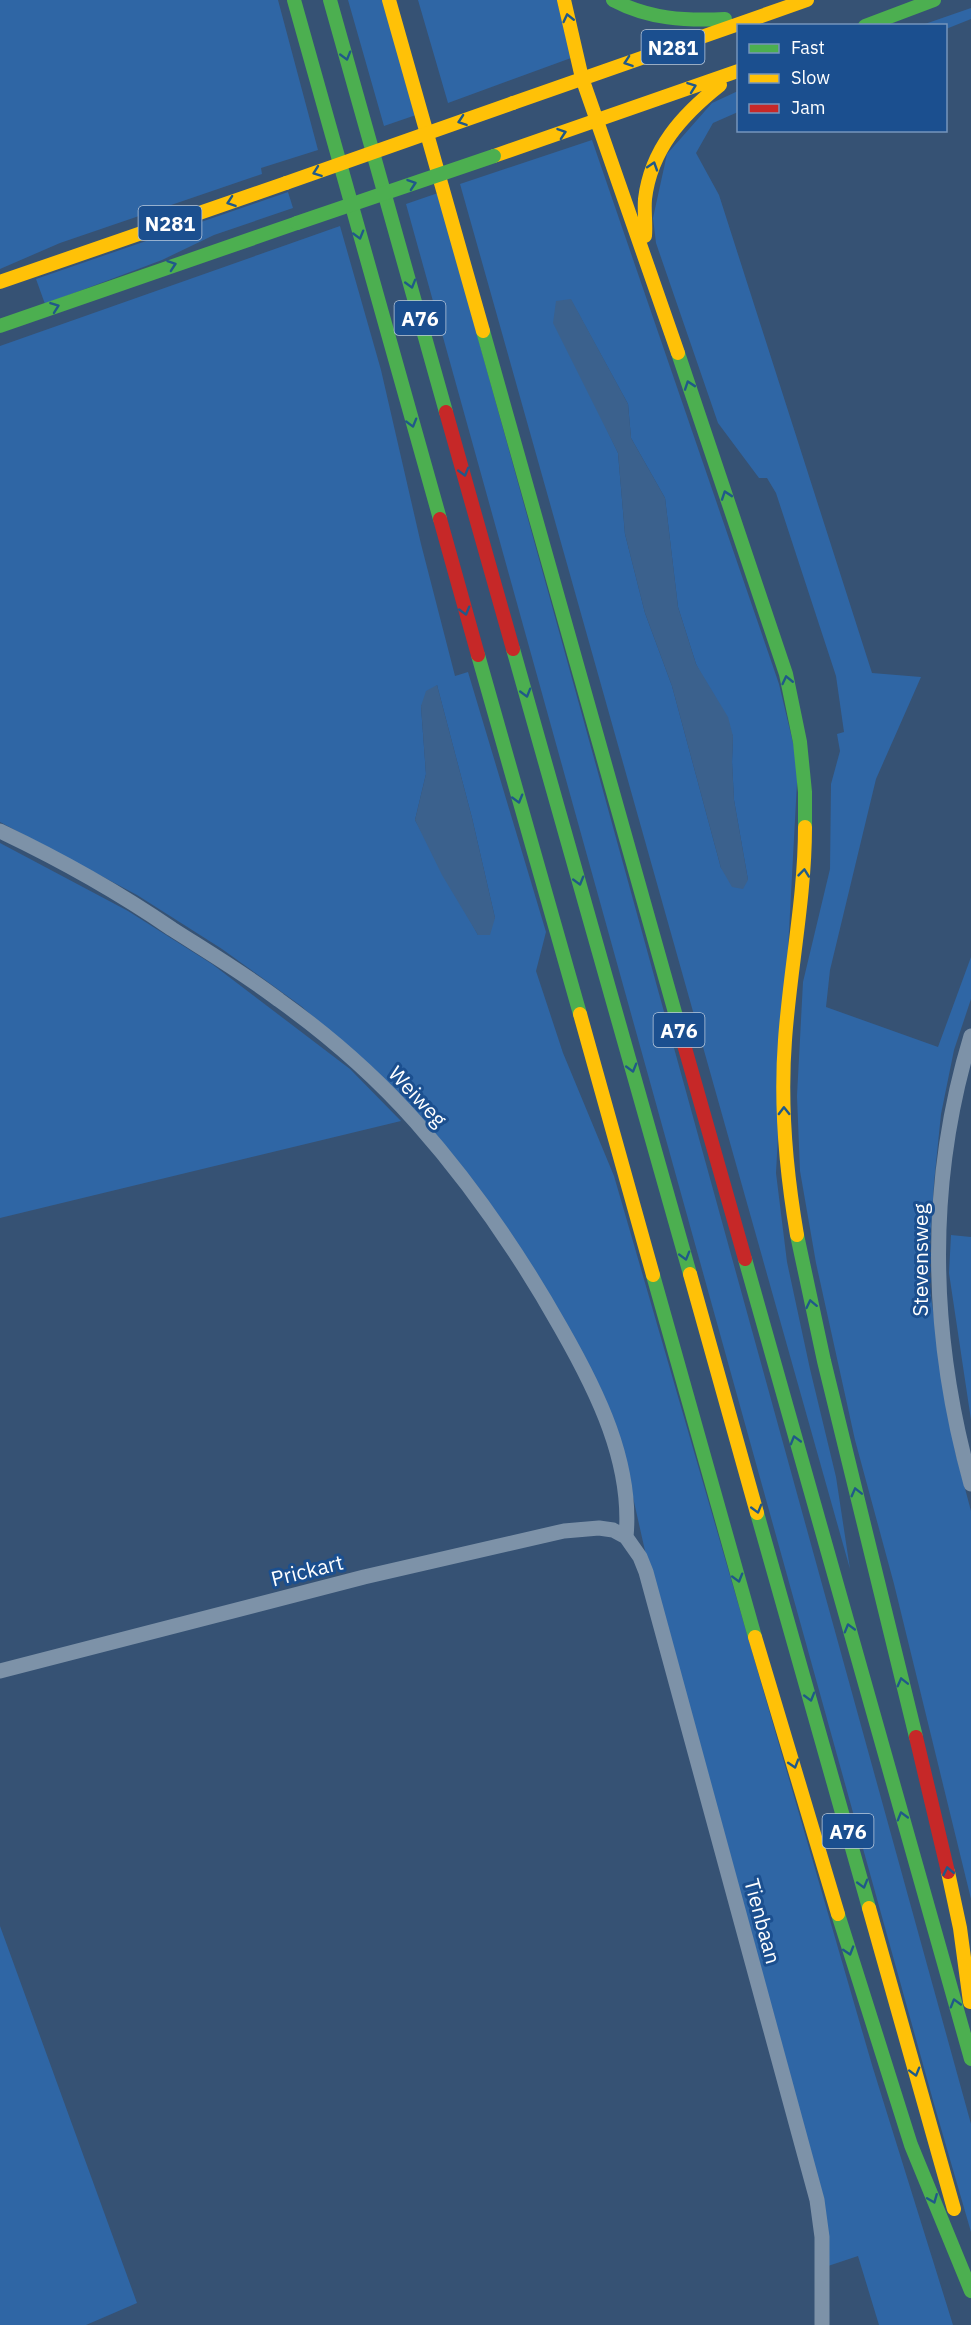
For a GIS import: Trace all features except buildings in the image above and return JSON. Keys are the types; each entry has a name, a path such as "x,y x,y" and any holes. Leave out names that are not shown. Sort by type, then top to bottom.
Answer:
{"highway":[{"name":"A76","path":"294,0 763,1666 910,2145 971,2291"},
{"name":"A76","path":"330,0 971,2270"},
{"name":"A76","path":"389,0 971,2059"},
{"path":"564,0 582,78 786,674 800,742 805,792 805,864 785,1038 783,1085 790,1194 824,1361 939,1832 960,1928 971,2007"},
{"path":"613,0 637,12 672,20 694,21 763,16"},
{"name":"N281","path":"740,24 807,0"},
{"path":"870,24 934,0"},
{"name":"N281","path":"0,282 737,25"},
{"name":"N281","path":"0,326 737,71"},
{"path":"644,256 646,188 658,151 670,131 686,113 737,72"}],"street":[{"name":"Weiweg","path":"0,831 101,885 165,923 277,998 358,1065 416,1122 471,1191 519,1260 583,1365 607,1420 624,1481 628,1510 626,1537"},
{"name":"Stevensweg","path":"971,1036 953,1106 945,1157 941,1205 939,1292 942,1342 951,1402 971,1484"},
{"name":"Prickart","path":"0,1671 364,1577 564,1531 599,1528 613,1530 626,1537"},
{"name":"Tienbaan","path":"626,1537 640,1557 646,1572 817,2200 822,2237 822,2325"}],"shaded area":[{"path":"0,0 278,0 318,150 261,168 262,174 60,243 0,269"},
{"path":"348,0 384,0 416,115 384,126"},
{"path":"418,0 557,0 571,58 448,103"},
{"path":"971,8 971,19 947,29 947,24 925,24"},
{"path":"737,91 737,112 713,123 696,153 719,195 872,673 921,677 876,779 830,970 826,1007 938,1047 971,957 971,999 954,1050 941,1114 928,1278 955,1451 971,1511 971,1899 894,1584 855,1440 816,1263 800,1171 797,1096 803,982 830,869 831,784 840,751 837,734 844,732 836,676 776,493 767,478 759,478 718,423 656,243 653,218 667,154 712,103"},
{"path":"592,140 779,684 798,764 776,1173 787,1262 836,1477 850,1569 460,184","holes":["571,300 628,404 631,438 665,498 678,607 696,664 733,736 734,800 748,880 721,868 672,686 645,613 625,534 618,453 599,413"]},
{"path":"288,192 293,208 214,235 162,260 45,304 36,279"},
{"path":"438,193 971,2124 971,2232 406,204"},
{"path":"340,226 381,370 421,544 455,676 468,672 546,932 536,971 563,1053 614,1176 872,2065 953,2325 879,2325 858,2256 828,2266 652,1582 630,1484 529,1265 361,1059 301,1006 222,949 137,895 0,822 0,346","holes":["437,685 472,818 495,918 478,935 415,820 426,774 421,706"]},
{"path":"571,299 628,404 631,438 665,498 678,607 696,664 728,717 733,736 734,800 748,880 743,889 732,887 721,868 672,686 645,613 625,534 618,453 553,323 556,301"},
{"path":"437,685 472,818 495,918 490,935 478,935 442,875 415,820 426,774 421,706 426,691"},
{"path":"0,843 128,911 212,964 350,1069 401,1121 0,1218"},
{"path":"951,1235 971,1237 971,1420 949,1273"},
{"path":"0,1926 137,2303 86,2325 0,2325"}],"traffic: fast":[{"path":"294,0 440,519"},
{"path":"330,0 446,412"},
{"path":"613,0 654,15 696,20 725,19"},
{"path":"870,24 934,0"},
{"path":"297,223 494,156"},
{"path":"0,326 297,223"},
{"path":"483,331 683,1041"},
{"path":"678,353 786,674 800,742 805,792 805,827"},
{"path":"513,649 690,1274"},
{"path":"478,655 580,1014"},
{"path":"797,1235 824,1361 916,1737"},
{"path":"745,1259 971,2059"},
{"path":"653,1275 755,1637"},
{"path":"757,1513 869,1908"},
{"path":"838,1914 911,2145 971,2291"}],"traffic: slow":[{"path":"389,0 483,331"},
{"path":"564,0 582,78 678,353"},
{"path":"738,24 807,0"},
{"path":"513,103 737,25"},
{"path":"494,156 737,71"},
{"path":"645,236 645,199 648,181 661,149 681,121 720,85"},
{"path":"286,183 513,103"},
{"path":"0,282 286,183"},
{"path":"797,1235 785,1138 783,1089 787,1013 803,880 805,827"},
{"path":"580,1014 653,1275"},
{"path":"690,1274 757,1513"},
{"path":"755,1637 838,1914"},
{"path":"948,1872 960,1928 970,2002"},
{"path":"869,1908 954,2209"}],"traffic: jam":[{"path":"446,412 513,649"},
{"path":"440,519 478,655"},
{"path":"683,1041 745,1259"},
{"path":"916,1737 948,1872"}]}
